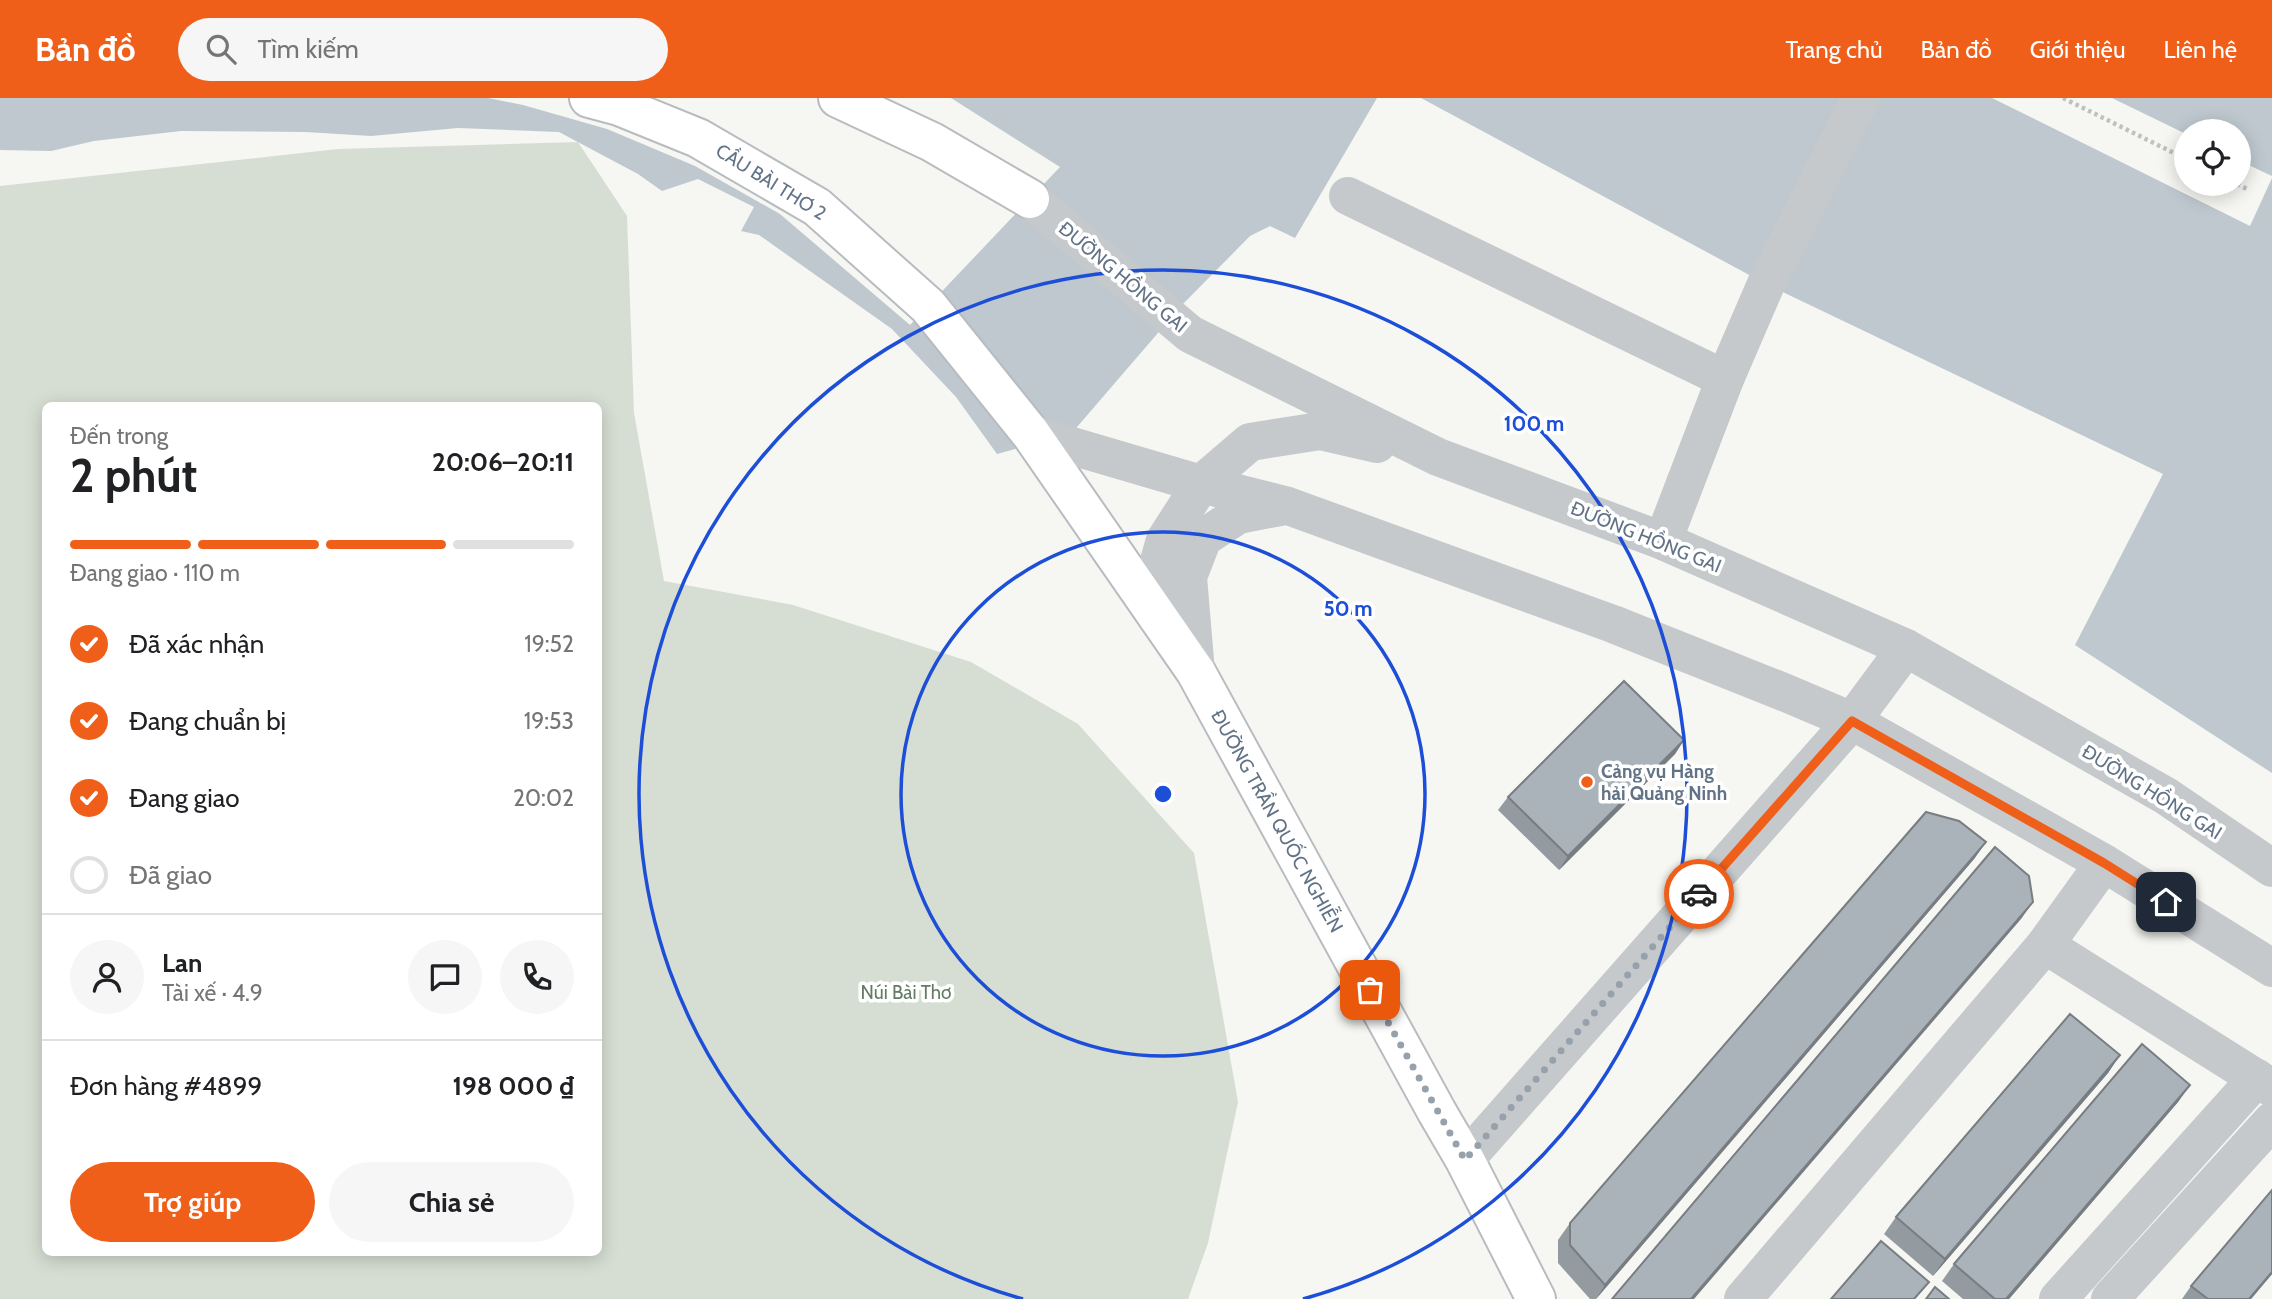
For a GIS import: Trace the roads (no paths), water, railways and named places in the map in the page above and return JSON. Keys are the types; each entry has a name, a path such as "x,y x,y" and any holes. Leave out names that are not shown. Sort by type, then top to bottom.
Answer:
{"main road":[{"name":"CẦU BÀI THƠ 2","path":"589,98 619,106 698,138 817,207 928,306 1031,434"},
{"path":"838,98 932,142 1030,199"},
{"name":"ĐƯỜNG TRẦN QUỐC NGHIỄN","path":"1031,434 1196,672 1465,1160 1536,1299"}],"street":[{"path":"1663,541 1725,379 1766,284 1861,98"},
{"path":"1348,196 1725,379"},
{"name":"ĐƯỜNG HỒNG GAI","path":"1030,199 1190,334 1438,457 1663,541 1906,648 2165,796 2272,868"},
{"path":"1157,617 1153,582 1165,540 1200,484 1250,442 1320,431 1438,457"},
{"path":"1031,434 1200,484 1288,506 1613,624 1852,721 2104,863 2272,968"},
{"path":"1196,672 1188,576 1203,538 1238,515 1288,506"},
{"path":"1465,1160 1852,721 1906,648"},
{"path":"1743,1299 2045,945 2104,863"},
{"path":"2045,945 2265,1083 2058,1299"},
{"path":"2110,1299 2272,1121"}],"place":[{"name":"Cảng vụ Hàng hải Quảng Ninh","path":"1587,782"}],"park label":[{"name":"Núi Bài Thơ","path":"906,992"}]}
